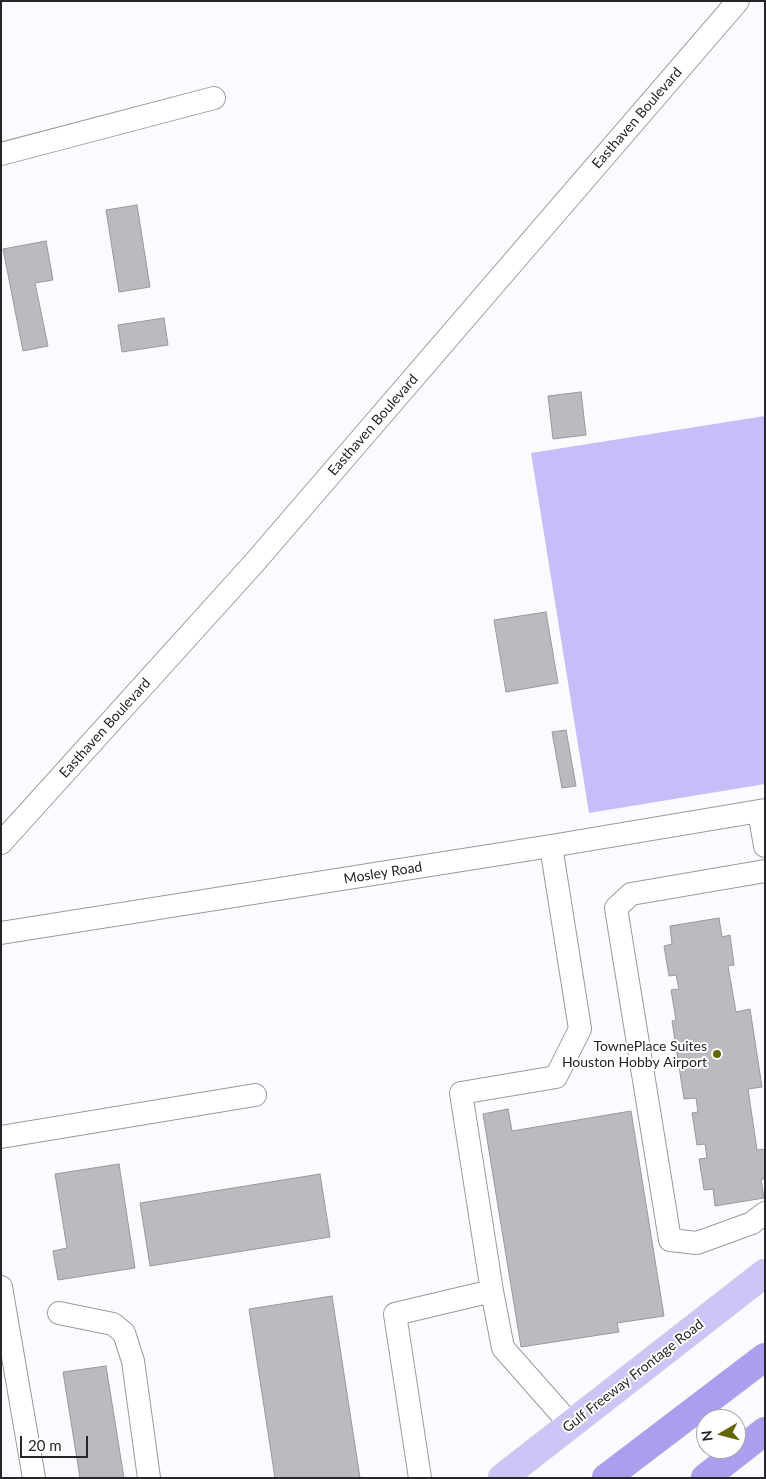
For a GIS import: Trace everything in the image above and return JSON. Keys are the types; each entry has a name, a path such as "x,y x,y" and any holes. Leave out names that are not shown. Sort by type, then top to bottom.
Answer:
{"highway":[{"path":"606,1478 765,1357"},
{"path":"705,1478 765,1431"}],"main road":[{"name":"Gulf Freeway Frontage Road","path":"502,1478 765,1273"}],"street":[{"name":"Easthaven Boulevard","path":"1,843 255,562 738,1"},
{"path":"1,154 214,98"},
{"path":"762,810 765,846"},
{"name":"Mosley Road","path":"1,933 551,846 762,810"},
{"path":"551,846 580,1029 556,1077 461,1093 492,1291 503,1348 571,1425"},
{"path":"765,871 631,894 616,908 670,1240 697,1243 752,1223 765,1213"},
{"path":"1,1137 255,1095"},
{"path":"1,1287 4,1319 34,1478"},
{"path":"420,1478 394,1314 492,1291"},
{"path":"59,1313 113,1324 124,1333 133,1361 149,1478"}],"shaded area":[{"path":"765,416 765,784 589,813 531,453"}],"building":[{"path":"137,205 150,287 119,292 106,210"},
{"path":"46,241 53,280 35,283 48,346 23,351 3,249"},
{"path":"164,318 168,345 122,352 118,325"},
{"path":"581,392 586,435 553,439 548,396"},
{"path":"546,612 558,683 506,692 494,620"},
{"path":"566,730 576,786 562,788 552,732"},
{"name":"TownePlace Suites Houston Hobby Airport","path":"719,918 722,937 730,935 734,965 728,966 736,1012 750,1009 762,1087 748,1089 757,1150 765,1149 765,1179 761,1179 764,1198 715,1206 713,1189 704,1190 699,1159 707,1158 705,1144 697,1145 692,1113 698,1112 696,1098 684,1099 672,1021 676,1020 671,990 679,989 676,975 669,976 664,946 672,944 670,926"},
{"path":"508,1109 512,1131 631,1111 664,1316 617,1323 619,1332 521,1347 483,1114"},
{"path":"119,1164 135,1268 58,1280 53,1251 67,1248 55,1174"},
{"path":"320,1174 330,1237 150,1266 140,1203"},
{"path":"332,1296 360,1478 275,1478 249,1309"},
{"path":"106,1366 124,1478 80,1478 63,1372"}],"place":[{"name":"TownePlace Suites Houston Hobby Airport","path":"717,1054"}]}
